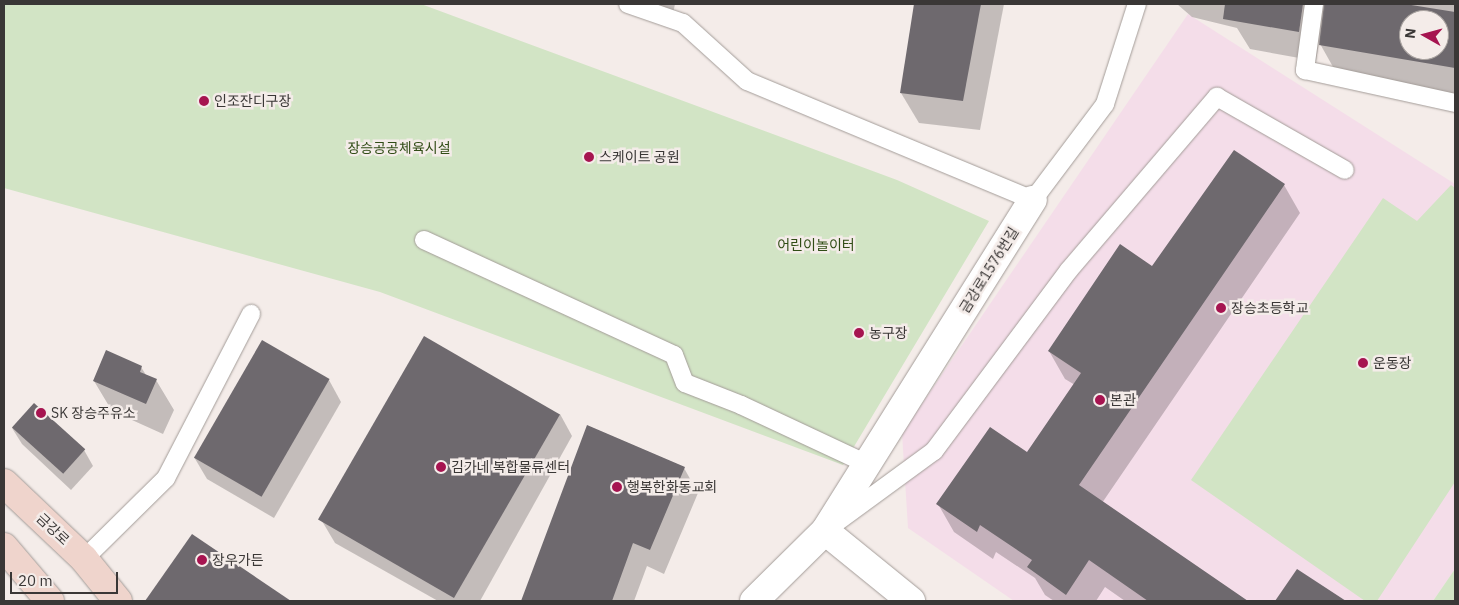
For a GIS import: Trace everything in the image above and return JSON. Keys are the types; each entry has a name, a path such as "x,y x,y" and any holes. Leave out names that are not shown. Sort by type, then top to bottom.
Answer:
{"main road":[{"name":"금강로","path":"4,482 84,558 118,601"},
{"path":"4,547 50,601"}],"street":[{"name":"금강로1576번길","path":"754,601 825,531 1033,200"},
{"path":"825,531 911,601"}],"lane":[{"path":"628,4 683,23 747,81 1033,200"},
{"name":"금강로1576번길","path":"1033,200 1105,104 1137,4"},
{"path":"1314,4 1305,70 1455,104"},
{"path":"825,531 934,451 1069,270 1217,97 1344,170"},
{"path":"424,240 674,355 685,383 741,405 867,464"},
{"path":"84,558 166,478 251,314"}],"shaded area":[{"name":"장승초등학교","path":"1188,14 1455,184 1455,569 1433,601 1014,601 908,528 902,433"}],"green space":[{"name":"장승공공체육시설","path":"4,4 421,4 897,180 989,221 843,465 380,292 4,188"},
{"name":"운동장","path":"1451,185 1455,188 1455,482 1377,601 1365,601 1191,480 1383,198 1417,221"},
{"path":"1455,569 1455,601 1433,601"}],"building":[{"path":"914,4 981,4 963,101 900,93"},
{"path":"1225,4 1303,4 1299,32 1223,19"},
{"path":"1324,4 1405,4 1442,10 1399,10 1399,59 1319,45"},
{"path":"1449,11 1455,12 1455,68 1408,60 1449,60"},
{"name":"본관","path":"1234,150 1285,184 1079,485 1248,601 1148,601 1089,560 1066,595 1027,567 1032,560 980,525 977,532 936,504 990,427 1027,452 1081,373 1048,351 1120,244 1152,266"},
{"name":"김가네 복합물류센터","path":"424,336 560,414 454,598 318,520"},
{"path":"262,340 330,379 262,497 194,458"},
{"path":"106,350 142,366 140,372 157,379 146,404 93,381"},
{"path":"34,403 85,449 63,474 12,428"},
{"path":"587,425 685,467 650,550 633,543 612,601 521,601"},
{"name":"장우가든","path":"192,534 291,601 145,601"},
{"path":"1297,569 1346,601 1275,601"}],"place":[{"name":"인조잔디구장","path":"204,101"},
{"name":"스케이트 공원","path":"589,157"},
{"name":"장승초등학교","path":"1221,308"},
{"name":"농구장","path":"859,333"},
{"name":"운동장","path":"1363,363"},
{"name":"본관","path":"1100,400"},
{"name":"SK 장승주유소","path":"41,413"},
{"name":"김가네 복합물류센터","path":"441,467"},
{"name":"행복한화동교회","path":"617,487"},
{"name":"장우가든","path":"202,560"}],"park label":[{"name":"어린이놀이터","path":"816,245"}]}
